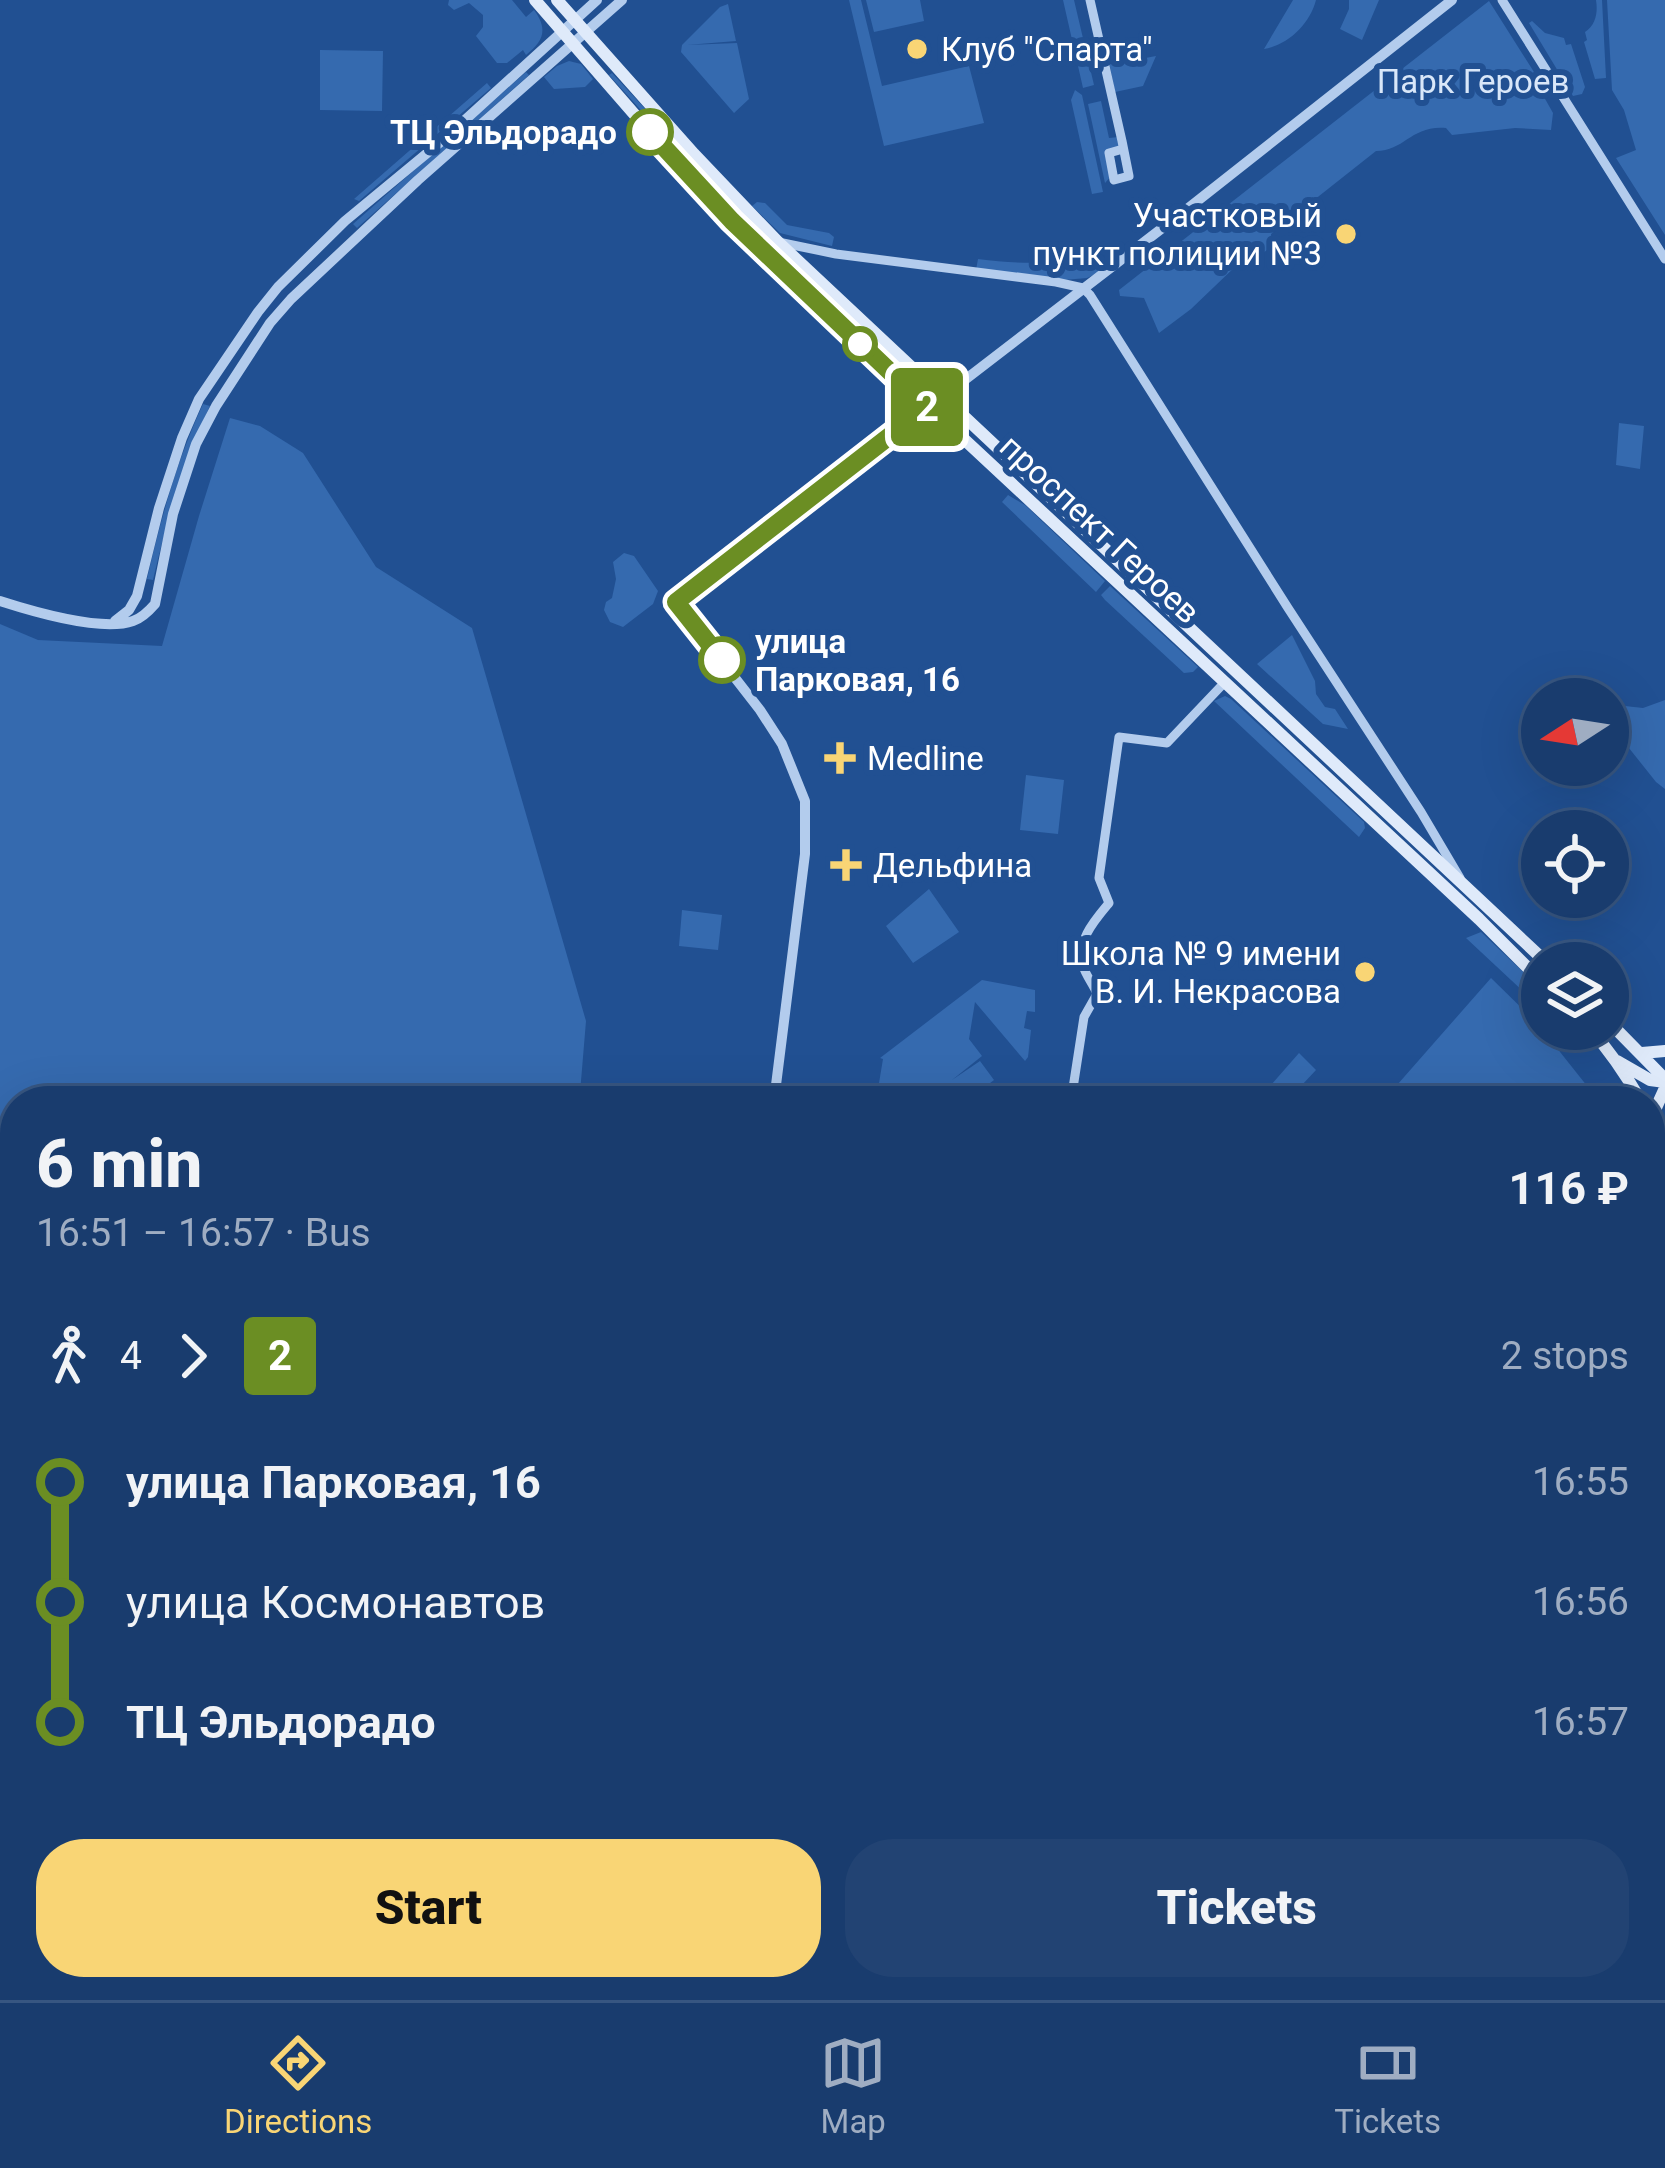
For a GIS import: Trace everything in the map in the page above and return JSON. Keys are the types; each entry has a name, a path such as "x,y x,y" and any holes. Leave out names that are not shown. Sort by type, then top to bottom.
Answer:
{"main road":[{"name":"проспект Героев","path":"535,0 688,176 806,294 1521,961"},
{"name":"проспект Героев","path":"557,0 778,242 1525,942"},
{"path":"1629,1041 1665,1083"},
{"path":"1608,1050 1631,1086"},
{"path":"1642,1053 1665,1051"},
{"path":"1616,1060 1650,1080 1665,1083"}],"street":[{"path":"112,623 129,610 137,596 159,508 199,399 258,312 345,221 443,140 597,0"},
{"path":"0,602 73,620 112,623 135,620 155,604 178,497 196,444 270,323 339,254 622,0"},
{"path":"1090,0 1124,149"},
{"path":"776,1086 806,854 805,801 791,761 771,727 676,602 1452,0"},
{"path":"1502,0 1665,259"},
{"path":"326,240 339,254"},
{"path":"778,242 1082,288"},
{"name":"проспект Героев","path":"1082,288 1461,880"},
{"path":"1073,1086 1084,1017 1097,994 1083,966 1083,946 1087,928 1109,903 1099,878 1119,737 1167,742 1225,682"}],"green space":[{"path":"449,0 512,0 526,17 534,10 541,23 540,40 526,55 523,50 507,63 497,63 476,36 483,27 483,15 469,3 454,10"},
{"path":"849,0 861,0 882,86 969,66 984,123 884,146"},
{"path":"866,0 920,0 924,21 874,32"},
{"path":"1063,0 1074,0 1094,85 1083,88"},
{"path":"1293,0 1316,0 1297,32 1264,49"},
{"path":"1349,0 1379,0 1362,40 1340,29"},
{"path":"1596,0 1602,0 1606,78 1595,79 1584,42 1595,18"},
{"path":"1607,0 1665,0 1665,235 1616,158 1636,150 1624,110 1612,90"},
{"name":"Парк Героев","path":"1489,1 1546,91 1544,97 1553,113 1551,130 1515,128 1452,135 1446,128 1434,128 1376,151 1271,234 1272,246 1248,265 1238,264 1159,333 1144,298 1120,296 1119,290"},
{"path":"728,4 736,41 687,45 737,43 749,99 734,113 681,52 682,45"},
{"path":"1532,21 1545,33 1571,44 1585,87 1582,94 1573,96"},
{"path":"320,50 383,51 382,111 320,110"},
{"path":"1107,52 1119,63 1156,56 1143,86 1115,92"},
{"path":"569,61 581,64 593,79 585,87 554,89 544,77"},
{"path":"526,72 529,75 357,228 353,224"},
{"path":"609,75 738,209 734,213"},
{"path":"487,83 491,88 359,201 354,199"},
{"path":"1075,90 1082,95 1103,192 1092,194 1071,100"},
{"path":"1101,101 1109,138 1119,137 1122,148 1107,152 1112,175 1105,183 1088,104"},
{"path":"765,203 787,225 829,233 834,237 832,246 780,233 752,206"},
{"path":"743,214 906,372 902,376 739,218"},
{"path":"1094,256 1100,272 1087,278 1064,280 976,270 978,259 1036,263"},
{"path":"203,404 210,406 177,492 153,580 147,579 170,490"},
{"path":"230,418 260,426 303,453 376,567 472,628 586,1021 581,1086 0,1086 0,624 38,640 162,646"},
{"path":"1619,423 1644,426 1640,469 1616,465"},
{"path":"1008,495 1025,505 1105,581 1096,592 1002,502"},
{"path":"624,553 634,556 658,591 653,604 623,627 610,622 604,610 616,579 613,562"},
{"path":"1110,586 1198,667 1184,673 1105,600 1101,595"},
{"path":"1292,635 1315,681 1316,694 1325,707 1335,709 1348,729 1323,724 1257,664"},
{"path":"1225,696 1364,822 1359,837 1214,701"},
{"path":"1665,700 1665,789 1629,748 1629,706 1643,708"},
{"path":"1026,775 1064,780 1058,834 1020,830"},
{"path":"929,889 959,932 913,963 886,926"},
{"path":"682,910 722,915 718,950 679,946"},
{"path":"1481,932 1521,970 1521,989 1466,938"},
{"path":"1491,978 1521,1007 1521,1050 1558,1050 1587,1086 1396,1086"},
{"path":"982,980 1035,990 1035,1012 1027,1011 1024,1028 1031,1030 1025,1061 975,1002 969,1039 982,1056 952,1080 980,1061 994,1080 986,1086 881,1086 880,1058"},
{"path":"1299,1053 1316,1070 1301,1086 1271,1085"}],"bus line":[{"name":"2","path":"650,132 732,221 927,407 676,602 722,660"}],"place":[{"name":"Клуб \"Спарта\"","path":"917,49"},
{"name":"ТЦ Эльдорадо","path":"650,132"},
{"name":"Участковый пункт полиции №3","path":"1346,234"},
{"name":"улица Парковая, 16","path":"722,660"},
{"name":"Medline","path":"840,758"},
{"name":"Дельфина","path":"846,865"},
{"name":"Школа № 9 имени В. И. Некрасова","path":"1365,972"}]}
